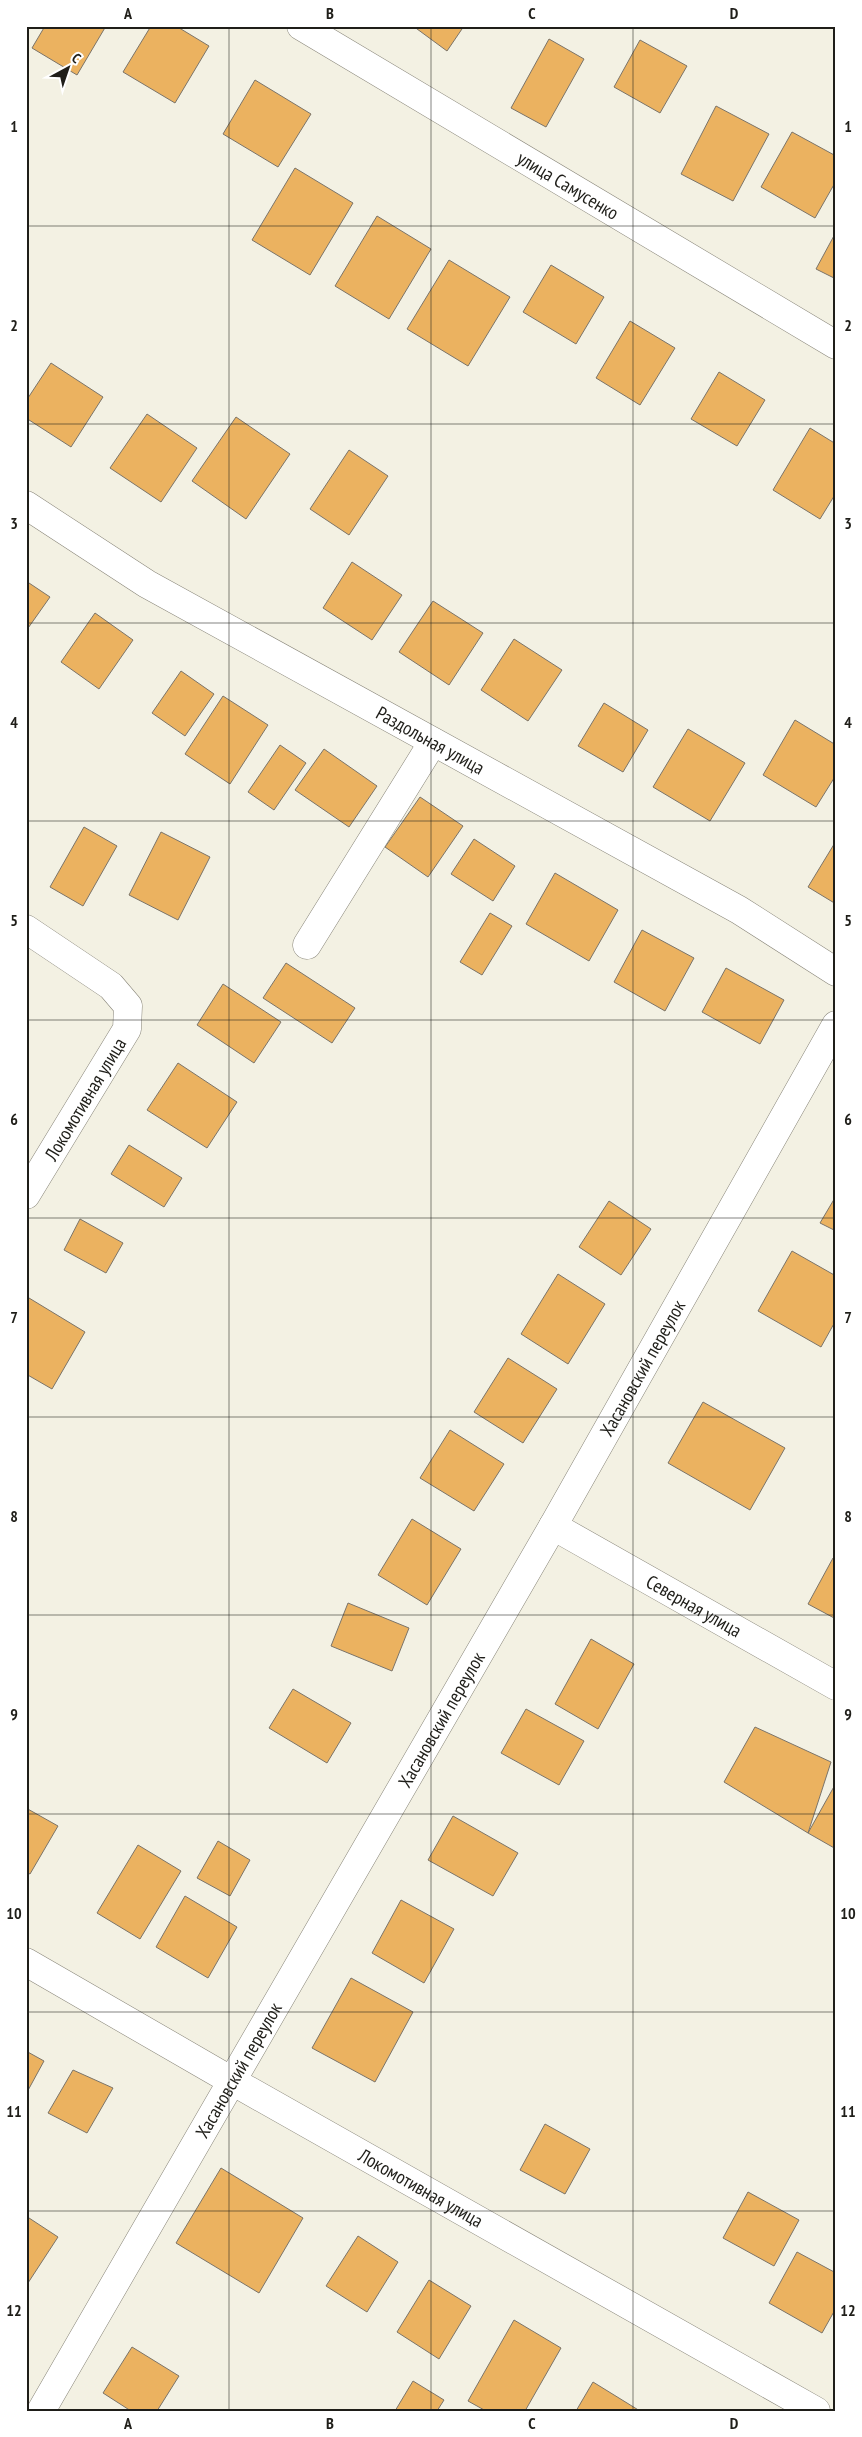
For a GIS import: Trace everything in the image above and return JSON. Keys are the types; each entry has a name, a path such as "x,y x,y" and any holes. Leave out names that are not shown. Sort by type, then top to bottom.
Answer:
{"street":[{"name":"улица Самусенко","path":"301,26 836,345"},
{"name":"Раздольная улица","path":"26,505 146,584 739,910 836,972"},
{"path":"308,945 433,742"},
{"name":"Локомотивная улица","path":"26,929 111,986 128,1006 127,1029 26,1195"},
{"name":"Хасановский переулок","path":"41,2411 553,1526 836,1025"},
{"name":"Северная улица","path":"553,1526 836,1686"},
{"name":"Локомотивная улица","path":"26,1962 232,2081 816,2411"}],"building":[{"path":"45,26 106,26 77,75 32,48"},
{"path":"151,26 176,26 209,46 175,103 123,72"},
{"path":"413,26 464,26 447,51"},
{"path":"549,39 584,59 546,127 511,108"},
{"path":"640,40 687,66 660,113 614,87"},
{"path":"255,80 311,114 278,167 223,134"},
{"path":"716,106 769,134 733,201 681,174"},
{"path":"792,132 836,156 836,181 815,218 761,187"},
{"path":"295,168 353,203 310,275 252,240"},
{"path":"377,216 431,249 389,319 335,286"},
{"path":"836,232 836,279 816,269"},
{"path":"449,260 510,297 468,366 407,329"},
{"path":"551,265 604,297 576,344 523,312"},
{"path":"630,321 675,348 640,405 596,378"},
{"path":"51,363 103,397 71,447 26,418 26,401"},
{"path":"719,372 765,400 737,446 691,419"},
{"path":"147,414 197,448 161,502 110,468"},
{"path":"236,417 290,454 246,519 192,481"},
{"path":"810,428 836,444 836,493 820,519 773,490"},
{"path":"349,450 388,476 349,535 310,509"},
{"path":"352,562 402,595 372,640 323,608"},
{"path":"26,581 50,597 26,631"},
{"path":"433,601 483,633 449,685 399,652"},
{"path":"95,613 133,640 99,689 61,662"},
{"path":"514,639 562,670 528,721 481,690"},
{"path":"181,671 214,694 185,736 152,713"},
{"path":"223,696 268,725 230,784 185,754"},
{"path":"604,703 648,730 623,772 578,746"},
{"path":"795,720 836,745 836,775 816,807 763,775"},
{"path":"688,729 745,763 710,821 653,787"},
{"path":"280,745 306,763 274,810 248,792"},
{"path":"324,749 377,786 349,827 295,790"},
{"path":"420,797 463,826 428,877 385,847"},
{"path":"84,827 117,846 83,906 50,887"},
{"path":"161,832 210,857 178,920 129,895"},
{"path":"474,839 515,866 493,901 451,874"},
{"path":"836,841 836,904 808,887"},
{"path":"555,873 618,910 589,961 526,924"},
{"path":"490,913 512,926 482,975 460,962"},
{"path":"642,930 694,958 665,1011 614,982"},
{"path":"286,963 355,1008 332,1043 263,998"},
{"path":"726,968 784,1000 760,1044 702,1012"},
{"path":"223,984 281,1022 254,1063 197,1025"},
{"path":"178,1063 237,1102 207,1148 147,1110"},
{"path":"129,1145 182,1178 164,1207 111,1174"},
{"path":"836,1196 836,1231 820,1223"},
{"path":"609,1201 651,1229 621,1275 579,1247"},
{"path":"80,1219 123,1243 106,1273 64,1250"},
{"path":"792,1251 836,1276 836,1320 821,1347 758,1311"},
{"path":"558,1274 605,1304 568,1364 521,1334"},
{"path":"29,1298 85,1332 52,1389 26,1374 26,1303"},
{"path":"508,1358 557,1389 523,1443 474,1412"},
{"path":"703,1402 785,1448 750,1510 668,1463"},
{"path":"450,1430 504,1464 474,1511 420,1478"},
{"path":"412,1519 461,1549 427,1605 378,1575"},
{"path":"833,1558 836,1560 836,1619 808,1604"},
{"path":"348,1603 409,1628 392,1671 331,1646"},
{"path":"591,1639 634,1664 598,1729 555,1704"},
{"path":"293,1689 351,1723 327,1763 269,1728"},
{"path":"526,1709 584,1741 559,1785 501,1753"},
{"path":"755,1727 831,1762 808,1833 724,1782"},
{"path":"836,1783 836,1849 808,1833"},
{"path":"26,1808 58,1826 30,1874 26,1872"},
{"path":"453,1816 518,1853 493,1896 428,1860"},
{"path":"218,1841 250,1860 230,1896 197,1878"},
{"path":"138,1845 181,1871 140,1939 97,1913"},
{"path":"185,1896 237,1927 208,1978 156,1947"},
{"path":"401,1900 454,1929 424,1983 372,1953"},
{"path":"351,1978 413,2012 375,2082 312,2048"},
{"path":"26,2051 44,2061 26,2094"},
{"path":"73,2070 113,2088 87,2133 48,2113"},
{"path":"545,2124 590,2149 565,2194 520,2170"},
{"path":"221,2168 303,2218 259,2293 176,2243"},
{"path":"748,2192 799,2220 774,2266 723,2238"},
{"path":"26,2216 58,2237 26,2286"},
{"path":"358,2236 398,2262 367,2312 326,2286"},
{"path":"797,2252 836,2273 836,2308 822,2333 769,2303"},
{"path":"429,2280 471,2306 439,2359 397,2332"},
{"path":"514,2320 561,2348 525,2411 486,2411 468,2401"},
{"path":"132,2347 179,2376 157,2411 131,2411 103,2393"},
{"path":"413,2381 444,2400 437,2411 395,2411"},
{"path":"593,2382 640,2411 576,2411"}]}
